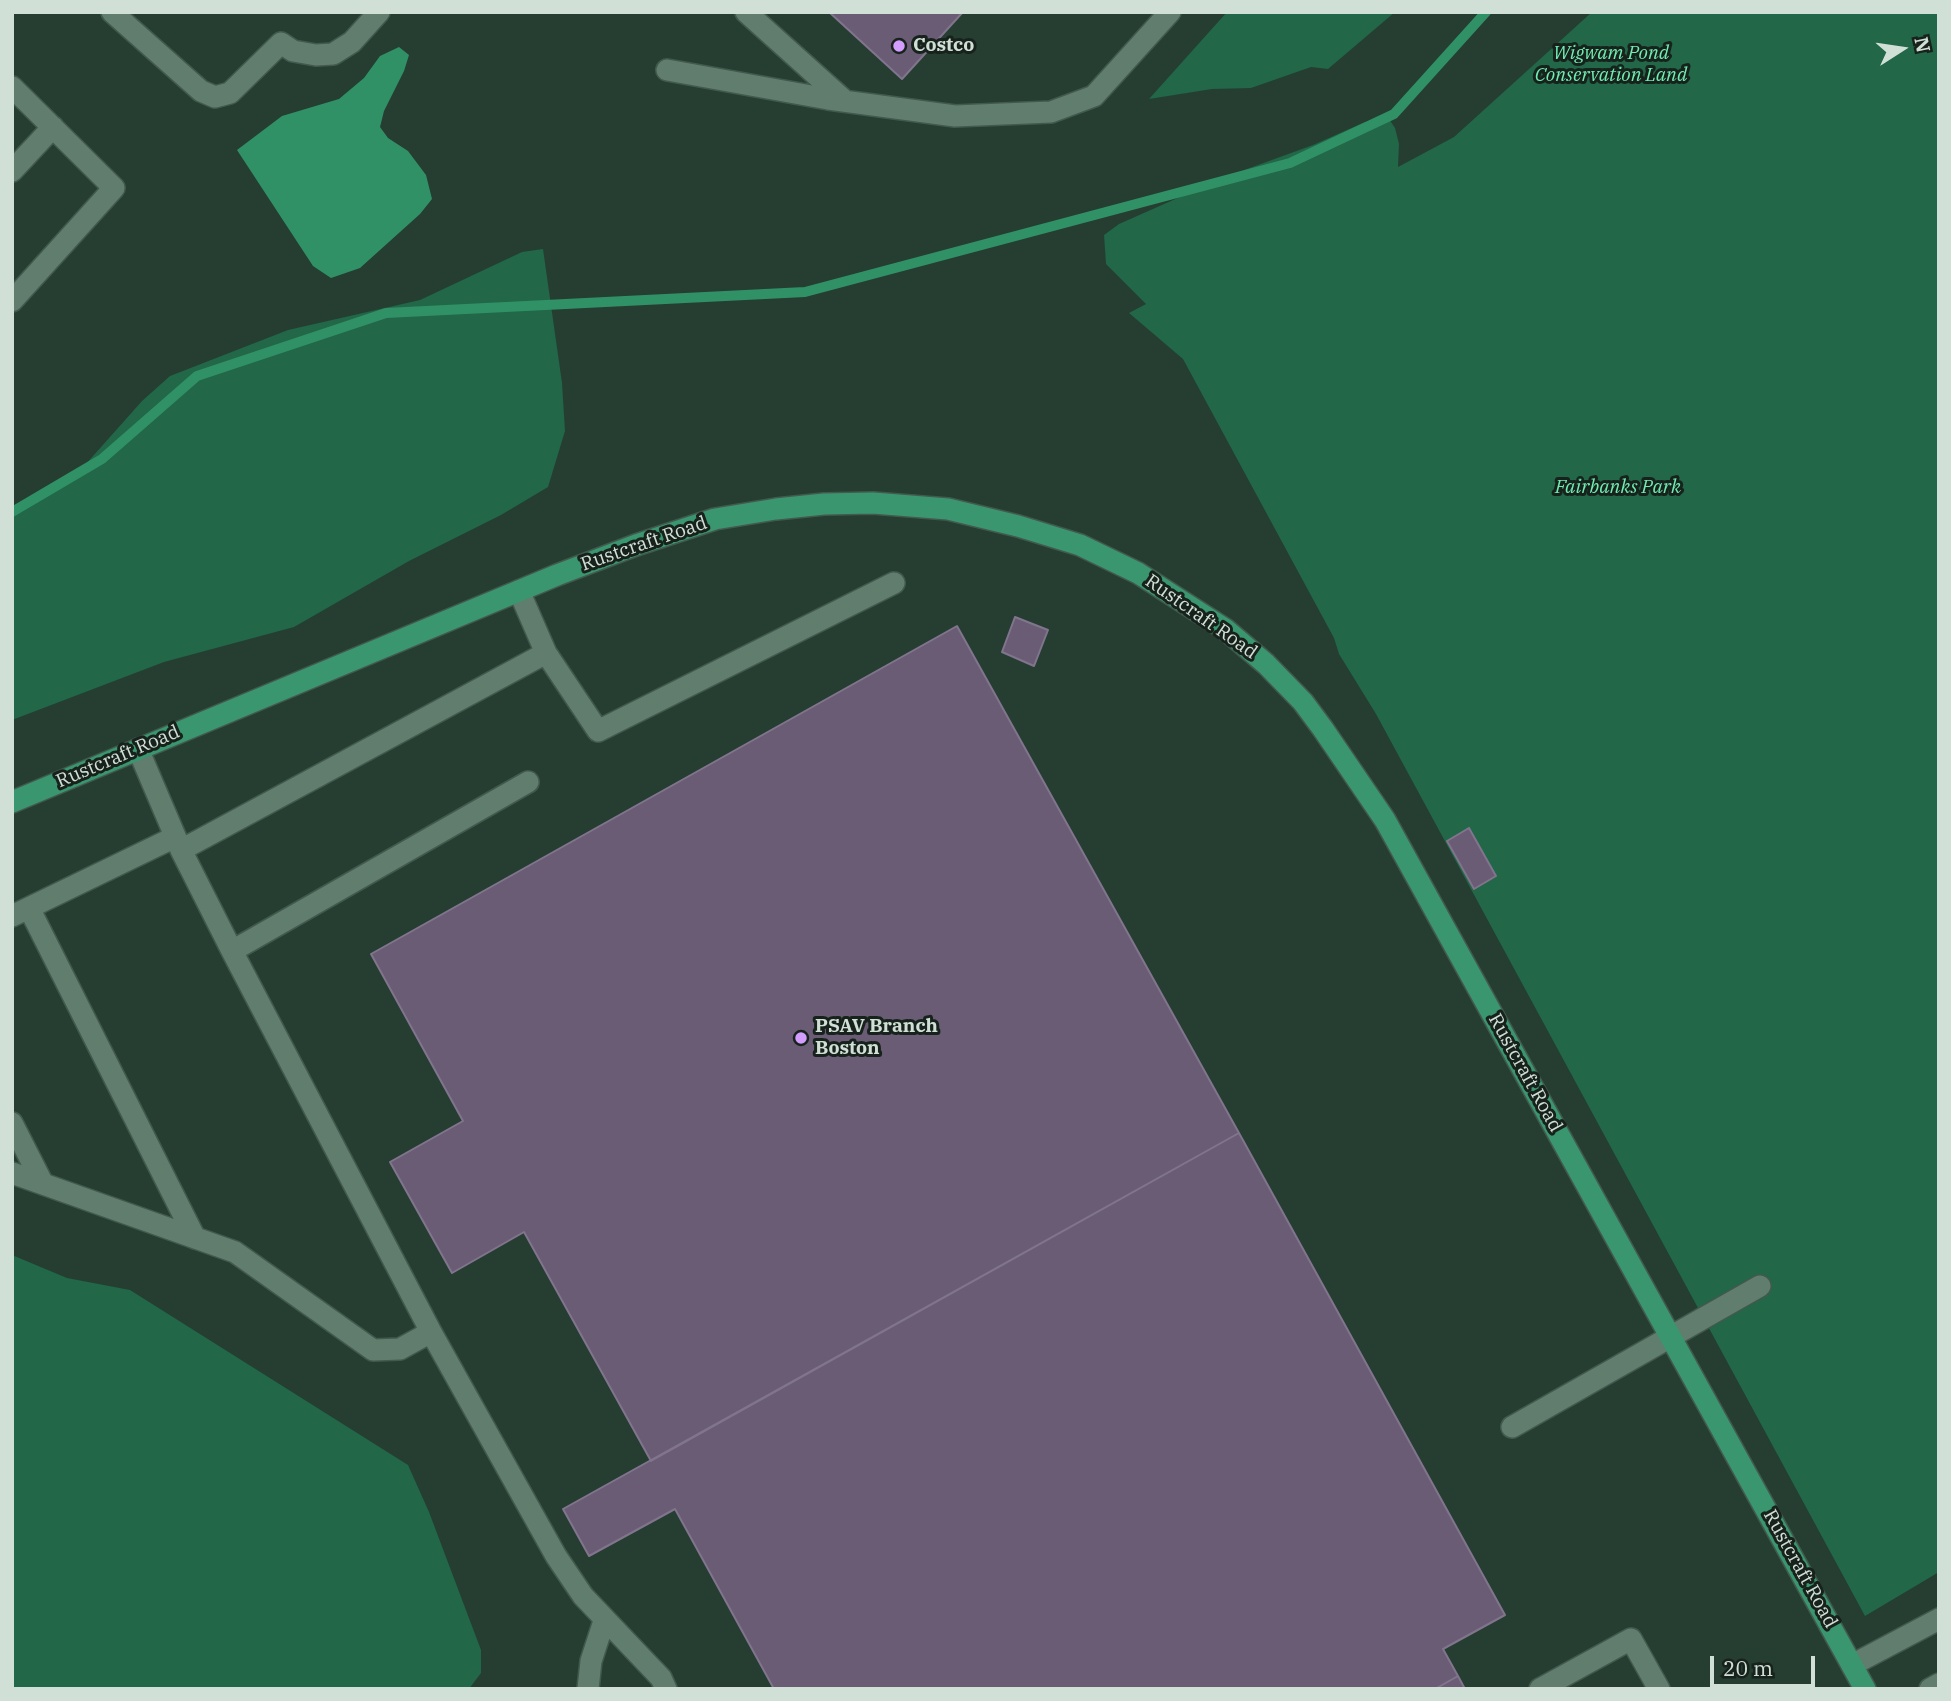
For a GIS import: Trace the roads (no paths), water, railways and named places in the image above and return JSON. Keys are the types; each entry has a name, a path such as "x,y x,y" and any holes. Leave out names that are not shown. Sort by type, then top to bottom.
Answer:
{"main road":[{"name":"Rustcraft Road","path":"12,802 519,591 636,545 715,519 824,504 873,503 948,509 1080,544 1138,573 1225,629 1266,664 1303,702 1342,755 1385,820 1865,1689"}],"street":[{"path":"112,12 201,91 215,97 230,93 281,43 293,51 316,55 333,54 352,42 379,12"},
{"path":"746,12 845,101"},
{"path":"667,70 845,101 955,116 1051,112 1094,96 1170,12"},
{"path":"12,87 114,188 12,301"},
{"path":"12,171 53,127"},
{"path":"519,591 546,653 598,731 894,583"},
{"path":"195,1238 21,912 178,843 546,653"},
{"path":"138,749 178,843 232,951 431,1332 556,1556 583,1596 661,1678 666,1689"},
{"path":"232,951 528,782"},
{"path":"12,1123 43,1184"},
{"path":"12,1173 235,1252 373,1350 400,1349 431,1332"},
{"path":"1512,1427 1760,1286"},
{"path":"1852,1665 1939,1619"},
{"path":"588,1689 591,1661 604,1620"},
{"path":"1540,1689 1631,1639 1659,1689"},
{"path":"1930,1689 1939,1684"}],"waterway":[{"path":"12,512 102,459 197,376 386,313 805,292 1290,163 1394,114 1486,12"}],"place":[{"name":"Costco","path":"899,46"},
{"name":"PSAV Branch Boston","path":"801,1038"}],"park label":[{"name":"Wigwam Pond Conservation Land","path":"1611,65"},
{"name":"Fairbanks Park","path":"1618,488"}]}
